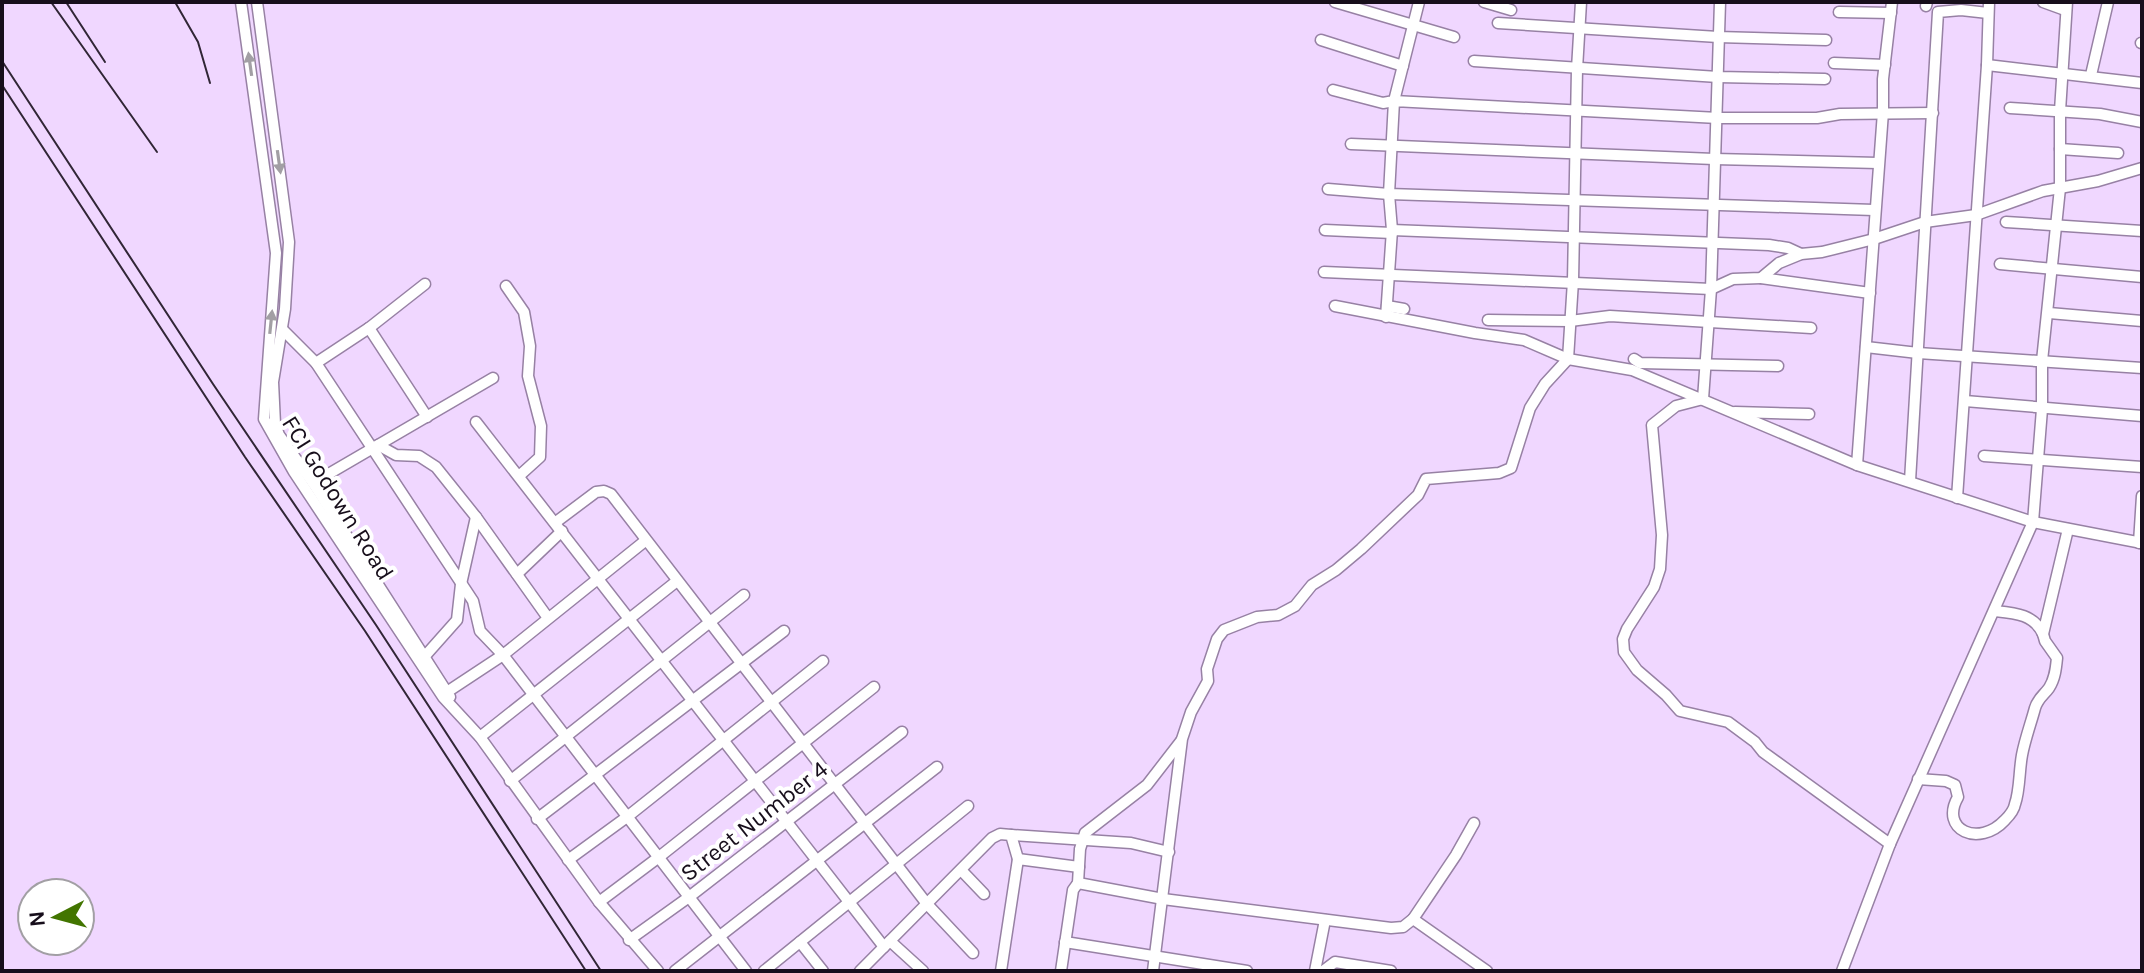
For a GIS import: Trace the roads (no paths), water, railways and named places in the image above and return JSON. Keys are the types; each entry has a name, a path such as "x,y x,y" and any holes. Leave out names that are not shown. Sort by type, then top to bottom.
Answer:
{"street":[{"name":"FCI Godown Road","path":"241,2 276,253 264,419 275,441 425,656 453,707"},
{"name":"FCI Godown Road","path":"257,2 289,242 289,274 273,382 273,415 279,435 313,483 338,530 433,684 480,737 599,902 658,971"},
{"path":"1335,2 1454,37"},
{"path":"1387,311 1394,101 1419,2"},
{"path":"1484,2 1511,10"},
{"path":"1153,971 1182,739 1191,712 1208,681 1207,669 1217,639 1224,630 1257,617 1278,615 1295,606 1312,585 1361,549 1418,495 1426,479 1499,473 1511,468 1530,408 1545,384 1568,359 1581,2"},
{"path":"1703,399 1711,289 1720,2"},
{"path":"1842,971 1890,844 2033,522 2042,409 2042,361 2060,188 2060,111 2066,6 2043,2"},
{"path":"2091,75 2108,2"},
{"path":"1839,12 1892,7 1885,65 1857,465"},
{"path":"1910,481 1938,12 1989,7 1957,498"},
{"path":"243,17 259,15"},
{"path":"1498,23 1579,30 1826,40"},
{"path":"1321,40 1403,66"},
{"path":"1474,61 1718,77 1825,79"},
{"path":"1834,63 1885,65"},
{"path":"1987,65 2142,83"},
{"path":"1333,90 1383,103 1578,109 1718,118 1933,113"},
{"path":"2010,108 2142,122"},
{"path":"1351,144 1878,163"},
{"path":"2060,149 2118,153"},
{"path":"1761,278 1779,263 1801,254 1874,239 1925,222 1997,210 2043,191 2098,181 2142,168"},
{"path":"1328,189 1389,194 1874,210"},
{"path":"2006,222 2142,231"},
{"path":"1325,230 1769,245 1801,254"},
{"path":"2000,264 2142,277"},
{"path":"1324,272 1711,289 1733,279 1761,278 1870,293"},
{"path":"316,363 369,328 425,284"},
{"path":"506,286 524,312 530,346 528,376 541,426 540,457 519,476"},
{"path":"1335,306 1387,311 1524,340 1568,359 1632,370 1857,465 2033,522 2141,543 2142,496"},
{"path":"1387,311 1404,309"},
{"path":"2049,313 2142,321"},
{"path":"1488,320 1570,321 1610,316 1811,328"},
{"path":"369,328 427,417"},
{"path":"282,329 316,363 376,447 473,601 480,631 503,655 746,971"},
{"path":"1866,347 2142,368"},
{"path":"1634,359 1640,363 1778,366"},
{"path":"313,483 493,378"},
{"path":"1703,399 1676,406 1652,425 1662,535 1660,569 1654,587 1627,629 1623,639 1624,652 1637,670 1680,711 1728,722 1763,752 1890,844"},
{"path":"1965,401 2142,416"},
{"path":"1733,413 1739,410 1809,414"},
{"path":"476,422 848,903 887,944 923,971"},
{"path":"376,447 430,461 476,517 548,618"},
{"path":"1984,456 2142,467"},
{"path":"517,574 587,498 604,491 611,494 927,904 973,953"},
{"path":"425,656 457,620 461,584 476,517"},
{"path":"2043,634 2068,529"},
{"path":"447,692 503,655 645,541"},
{"path":"480,737 677,581"},
{"path":"510,781 744,595"},
{"path":"1918,779 1946,781 1955,785 1958,797 1952,807 1953,817 1958,826 1974,835 1987,834 2008,817 2015,805 2023,750 2036,703 2048,690 2056,672 2057,658 2045,641 2038,623 2027,616 1994,611"},
{"path":"537,819 784,631"},
{"path":"568,860 823,661"},
{"path":"599,902 874,687"},
{"name":"Street Number 4","path":"629,940 902,732"},
{"path":"1061,971 1085,833 1147,785 1182,739"},
{"path":"675,971 937,767"},
{"path":"764,971 968,806"},
{"path":"1078,883 1163,899 1403,927 1413,919 1474,823"},
{"path":"860,971 992,838 1000,834 1131,843 1169,852"},
{"path":"1001,971 1018,859 1011,835"},
{"path":"1018,859 1079,867"},
{"path":"961,870 984,894"},
{"path":"1413,919 1487,971"},
{"path":"1325,920 1316,965 1335,962 1391,971"},
{"path":"800,942 823,971"},
{"path":"1065,942 1247,971"},
{"path":"1323,971 1335,962"}],"railway":[{"path":"51,2 157,152"},
{"path":"66,2 105,62"},
{"path":"175,2 198,42 210,83"},
{"path":"2,61 601,971"},
{"path":"2,85 245,457 365,631 586,971"}]}
